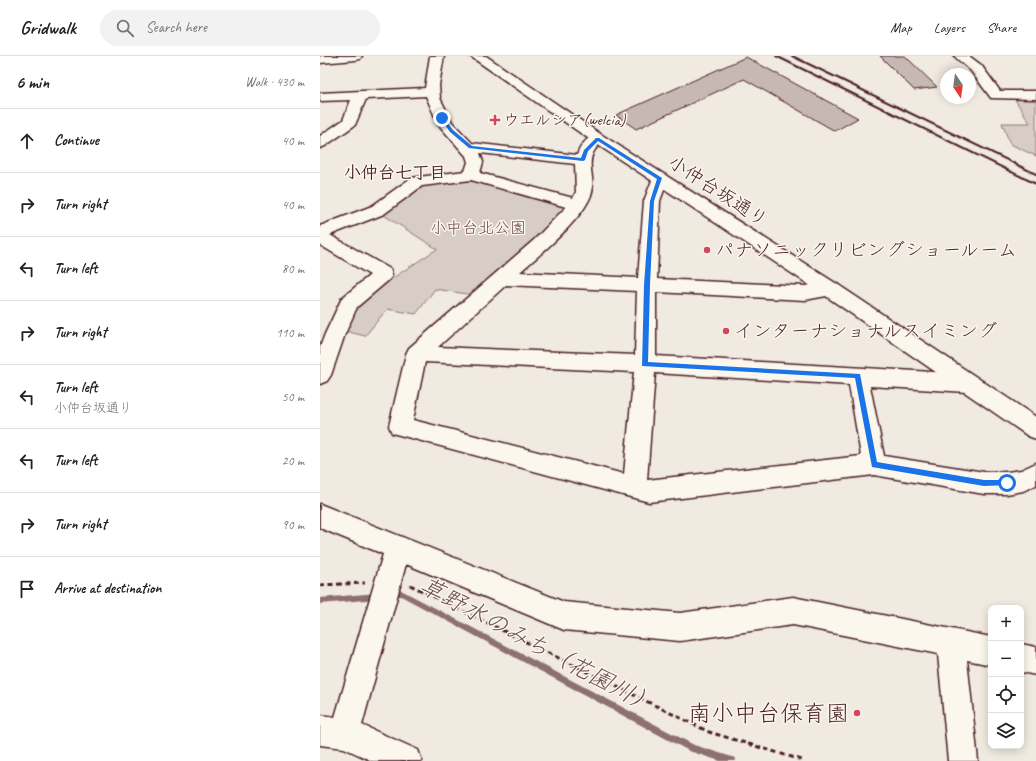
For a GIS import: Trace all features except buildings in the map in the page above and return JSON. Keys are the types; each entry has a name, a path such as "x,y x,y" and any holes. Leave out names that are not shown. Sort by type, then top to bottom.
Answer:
{"street":[{"path":"320,58 355,56"},
{"path":"437,56 432,92 442,118 452,131 470,147 474,158 474,170 470,175"},
{"name":"小仲台坂通り","path":"477,56 597,138 830,289 1036,429"},
{"path":"961,56 976,68 996,95 1036,95"},
{"path":"320,97 432,92"},
{"path":"320,143 350,122 360,95"},
{"path":"597,138 586,151 583,160 584,192 578,205 562,223 503,278 416,354 400,426 649,491 874,465 984,483 1007,483 1018,481 1036,474"},
{"path":"470,147 583,160"},
{"path":"320,232 378,210 417,182 470,175 578,205"},
{"path":"635,487 644,364 652,201 660,179"},
{"path":"320,237 383,274 349,303 334,334 320,375"},
{"path":"503,278 805,294 830,289"},
{"path":"416,354 644,364 967,382"},
{"path":"858,376 874,465"},
{"path":"320,516 564,616 680,627 793,611 988,650"},
{"path":"398,548 376,625 333,732 407,761"},
{"path":"951,643 963,761"},
{"path":"1024,659 1036,661"}],"path":[{"path":"320,585 388,582 405,583 709,732 805,761"}],"green space":[{"path":"1014,98 1036,98 1036,156 1010,144 1002,123 1030,123"},
{"name":"小中台北公園","path":"468,177 565,203 568,209 473,295 435,289 416,314 387,309 365,336 341,330 356,302 437,249 379,212 419,183"}],"waterway":[{"name":"草野水のみち（花園川）","path":"392,594 401,593 692,748 732,761"},
{"name":"草野水のみち（花園川）","path":"320,601 377,596"}],"railway":[{"path":"776,56 1036,184"},
{"path":"792,56 1036,174"}],"place":[{"name":"ウエルシア(welcia)","path":"495,120"},
{"name":"パナソニックリビングショールーム","path":"707,250"},
{"name":"インターナショナルスイミング","path":"726,331"},
{"name":"南小中台保育園","path":"857,713"}],"district":[{"name":"小仲台七丁目","path":"395,172"}],"route":[{"path":"442,118 452,131 470,147 583,160 586,151 597,138 660,179 652,201 644,364 858,376 874,465 984,483 1007,483"}]}
